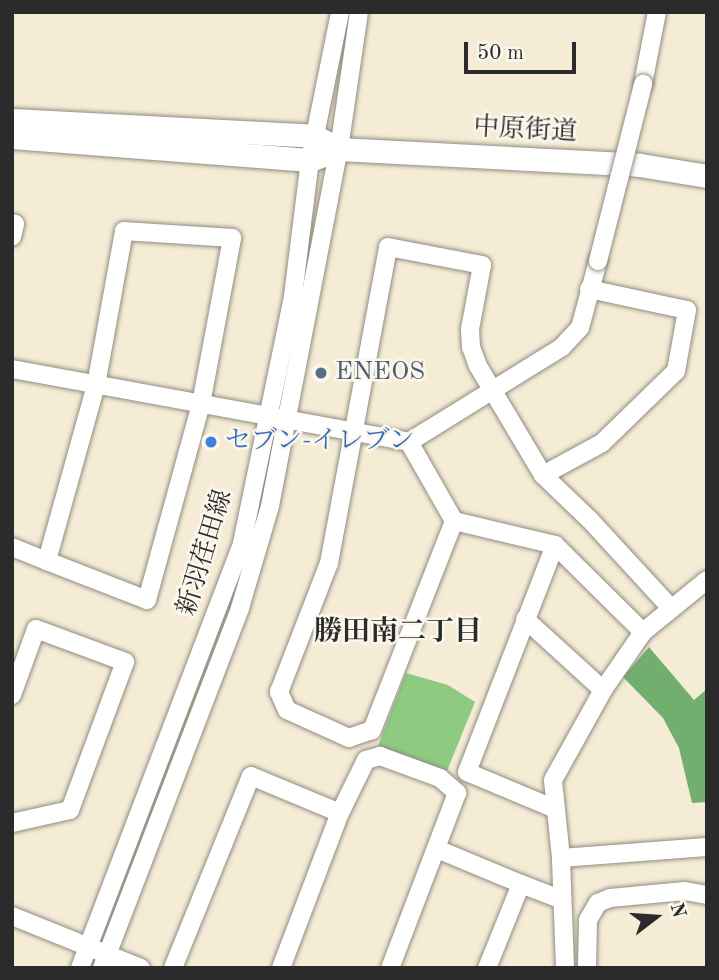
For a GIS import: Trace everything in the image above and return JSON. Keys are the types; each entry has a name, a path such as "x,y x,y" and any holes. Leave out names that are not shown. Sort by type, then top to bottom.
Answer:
{"main road":[{"name":"中原街道","path":"12,120 314,136 339,149"},
{"name":"中原街道","path":"12,137 310,160 339,149 640,164 707,176"}],"street":[{"name":"新羽荏田線","path":"105,961 240,608 270,506 292,296 310,160 340,12"},
{"name":"新羽荏田線","path":"80,968 229,585 242,543 278,418 339,149 359,12"},
{"path":"12,369 409,442 562,348 580,328 643,84 657,12"},
{"path":"12,223 15,224 12,237"},
{"path":"12,547 47,561 147,600 201,404 232,238 124,231 96,384 47,561"},
{"path":"454,522 372,730 349,738 287,710 279,692 330,563 388,247 482,265 470,329 471,347 478,366 543,475 590,520 671,608"},
{"path":"543,475 602,443 676,371 687,310 589,289"},
{"path":"409,442 454,522 555,545 643,632"},
{"path":"555,545 467,772 555,809"},
{"path":"565,968 560,899 561,858 553,780 603,690 643,632 707,580"},
{"path":"525,619 603,690"},
{"path":"12,695 36,629 125,662 70,810 12,823"},
{"path":"281,968 340,813 366,760 380,756 440,778 457,793 390,968"},
{"path":"173,968 251,776 340,813"},
{"path":"561,858 707,847"},
{"path":"437,849 560,899"},
{"path":"487,968 522,884"},
{"path":"587,968 588,920 598,903 610,898 685,891 707,895"},
{"path":"12,916 88,947 105,961 141,968"}],"green space":[{"path":"649,647 694,700 707,689 707,802 692,803 679,748 663,718 623,677"},
{"path":"406,673 448,685 475,702 447,771 378,746"}],"place":[{"name":"ENEOS","path":"321,373"},
{"name":"セブン-イレブン","path":"211,442"}],"district":[{"name":"勝田南二丁目","path":"398,633"}]}
